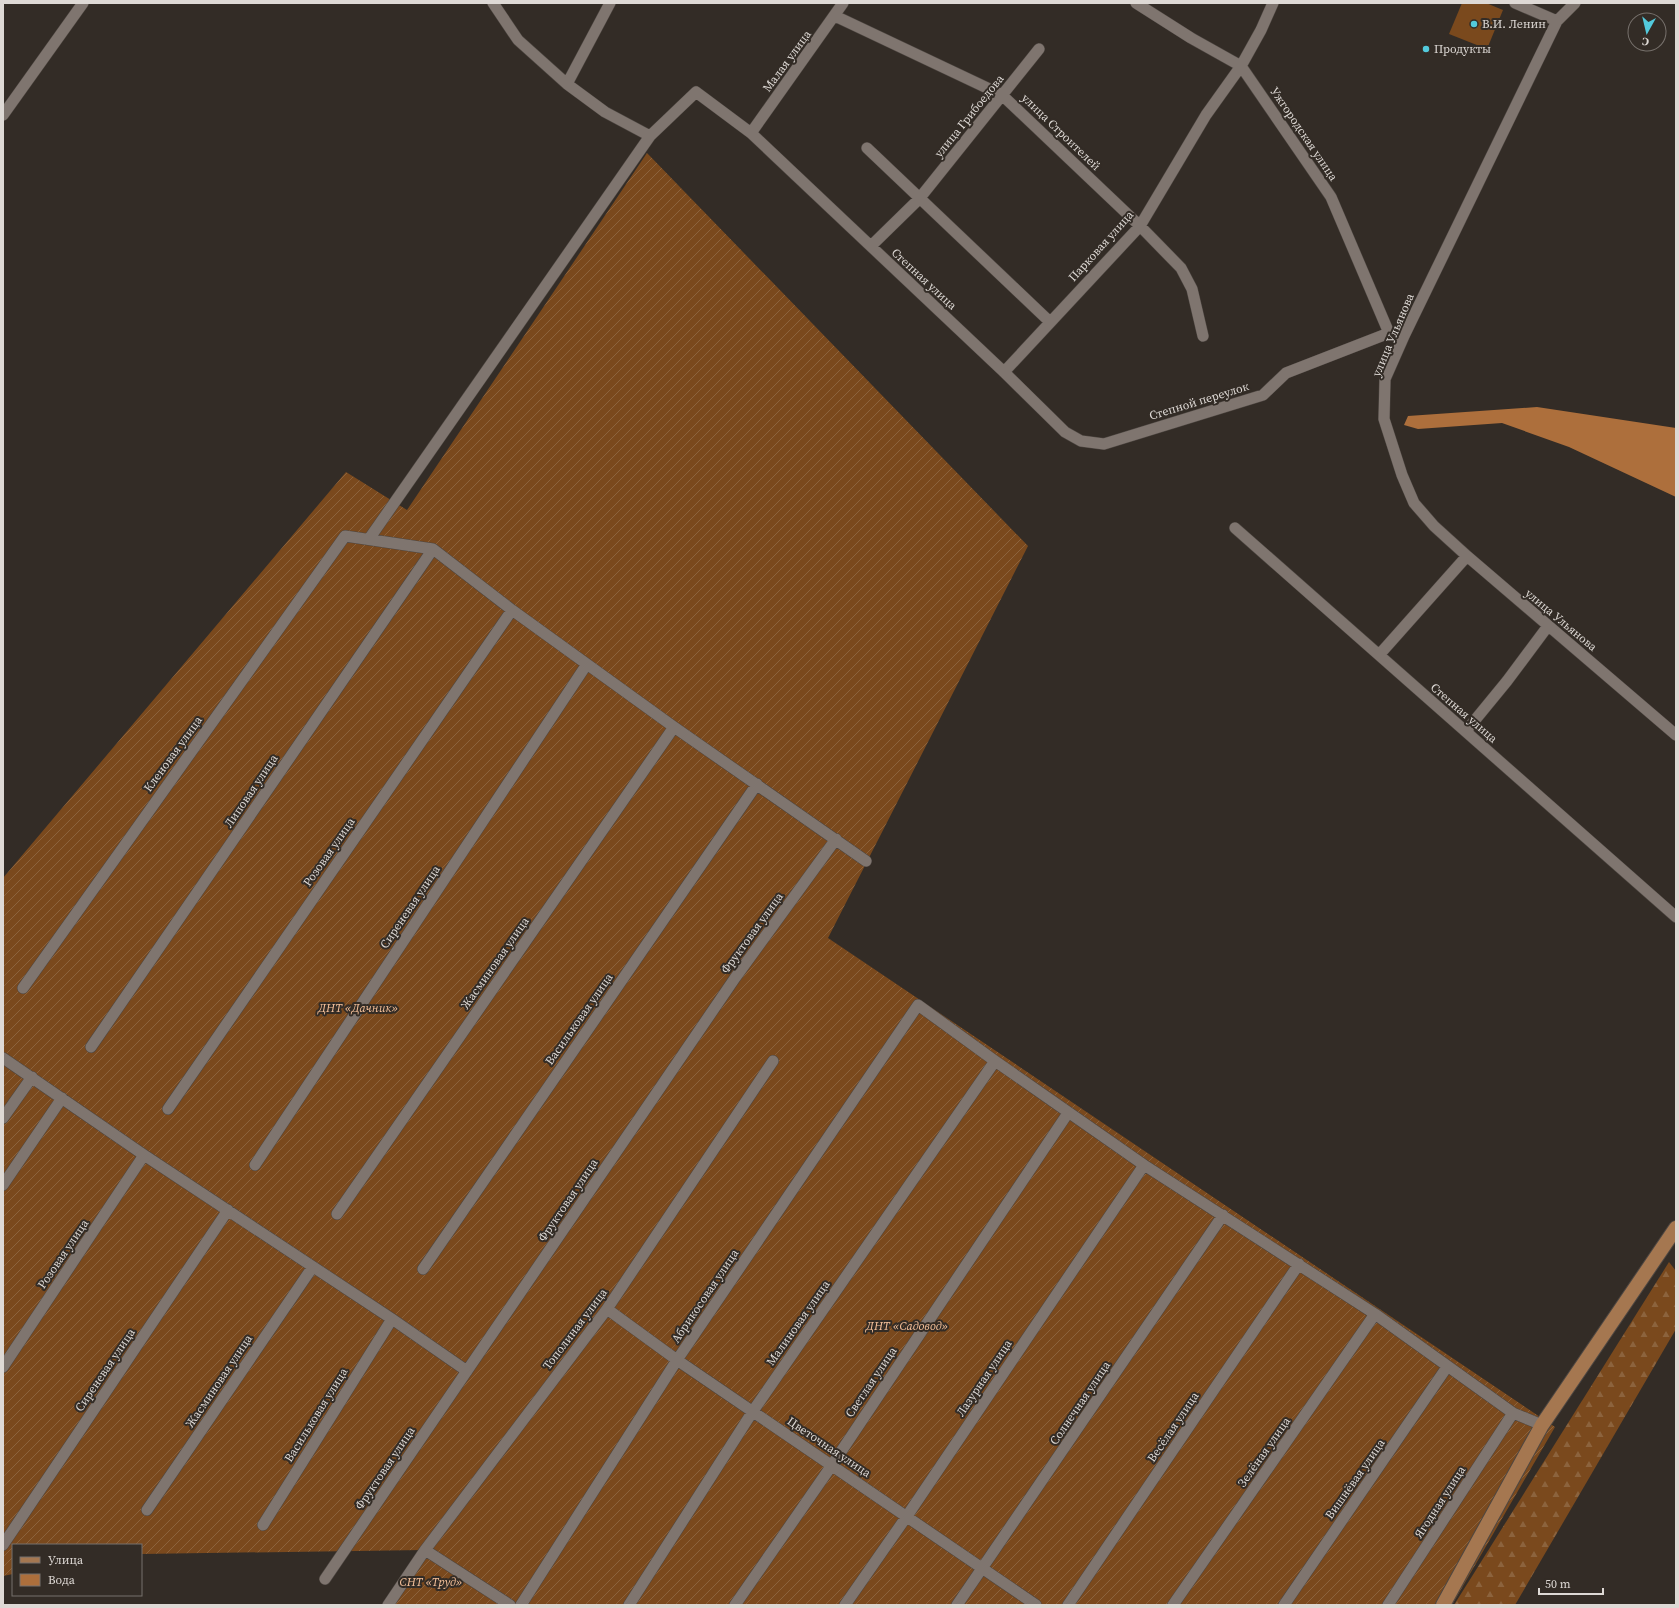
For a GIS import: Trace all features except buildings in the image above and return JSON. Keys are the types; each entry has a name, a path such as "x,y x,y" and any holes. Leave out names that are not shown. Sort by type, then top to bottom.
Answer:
{"main road":[{"path":"1443,1605 1542,1425 1676,1228"}],"street":[{"path":"3,115 83,3"},
{"path":"493,3 518,40 567,84 605,112 650,136 368,539 432,549 512,610 674,728 757,784 866,861"},
{"path":"567,84 610,3"},
{"name":"Малая улица","path":"751,133 843,3"},
{"name":"Ужгородская улица","path":"1136,3 1191,38 1241,66 1331,197 1389,333"},
{"path":"1241,66 1262,30 1273,3"},
{"path":"1514,3 1557,21"},
{"name":"улица Ульянова","path":"1575,3 1557,21 1404,336 1385,379 1384,419 1402,475 1414,503 1434,526 1466,556 1676,734"},
{"name":"улица Строителей","path":"835,16 1002,95 1140,226 1181,268 1192,289 1203,336"},
{"name":"улица Грибоедова","path":"870,246 918,199 1039,49"},
{"name":"Парковая улица","path":"1004,372 1140,226 1206,115 1241,66"},
{"name":"Степная улица","path":"650,136 696,92 751,133 1004,372 1065,432 1081,441"},
{"path":"866,148 918,199 1050,322"},
{"path":"1389,333 1404,336"},
{"name":"Степной переулок","path":"1081,441 1104,444 1263,395 1286,373 1389,333"},
{"name":"Степная улица","path":"1235,528 1676,917"},
{"name":"Кленовая улица","path":"22,988 345,536 368,539"},
{"name":"Липовая улица","path":"91,1048 432,549"},
{"path":"1379,655 1466,556"},
{"name":"Розовая улица","path":"168,1109 512,610"},
{"path":"1466,731 1507,681 1548,626"},
{"name":"Сиреневая улица","path":"255,1165 587,664"},
{"name":"Жасминовая улица","path":"337,1214 674,728"},
{"name":"Васильковая улица","path":"423,1269 757,784"},
{"name":"Фруктовая улица","path":"326,1580 735,978 836,839"},
{"name":"Абрикосовая улица","path":"521,1605 677,1360 918,1005 995,1061"},
{"path":"3,1058 144,1155 228,1210 312,1268 392,1319 467,1371"},
{"name":"Тополиная улица","path":"388,1605 425,1550 607,1310 773,1061"},
{"path":"995,1061 1144,1165 1375,1314 1513,1413 1542,1425"},
{"name":"Малиновая улица","path":"629,1605 753,1411 995,1061"},
{"path":"3,1118 32,1077"},
{"path":"3,1185 62,1098"},
{"name":"Светлая улица","path":"735,1605 832,1465 1068,1113"},
{"name":"Розовая улица","path":"3,1366 144,1155"},
{"name":"Лазурная улица","path":"845,1605 907,1516 1144,1165"},
{"name":"Сиреневая улица","path":"3,1545 228,1210"},
{"name":"Солнечная улица","path":"957,1605 1223,1215"},
{"name":"Весёлая улица","path":"1068,1605 1299,1264"},
{"name":"Жасминовая улица","path":"146,1510 312,1268"},
{"name":"Цветочная улица","path":"607,1310 677,1360 1036,1605"},
{"name":"Зелёная улица","path":"1173,1605 1375,1314"},
{"name":"Васильковая улица","path":"263,1525 392,1319"},
{"name":"Вишнёвая улица","path":"1284,1605 1447,1367"},
{"name":"Ягодная улица","path":"1388,1605 1513,1413"},
{"path":"425,1550 510,1605"}],"green space":[{"path":"1462,3 1486,3 1503,10 1487,49 1449,34"},
{"name":"ДНТ «Дачник»","path":"647,153 1028,546 828,938 1555,1427 1452,1605 385,1605 424,1550 142,1554 142,1544 12,1544 12,1574 3,1576 3,878 346,472 407,510"},
{"path":"1669,1262 1676,1271 1676,1329 1515,1605 1454,1605"}],"water":[{"path":"1537,407 1676,428 1676,497 1569,447 1502,423 1418,429 1404,425 1408,416"}],"place":[{"name":"В.И. Ленин","path":"1474,24"},
{"name":"Продукты","path":"1426,49"}],"park label":[{"name":"ДНТ «Садовод»","path":"907,1326"},
{"name":"СНТ «Труд»","path":"431,1582"}]}
